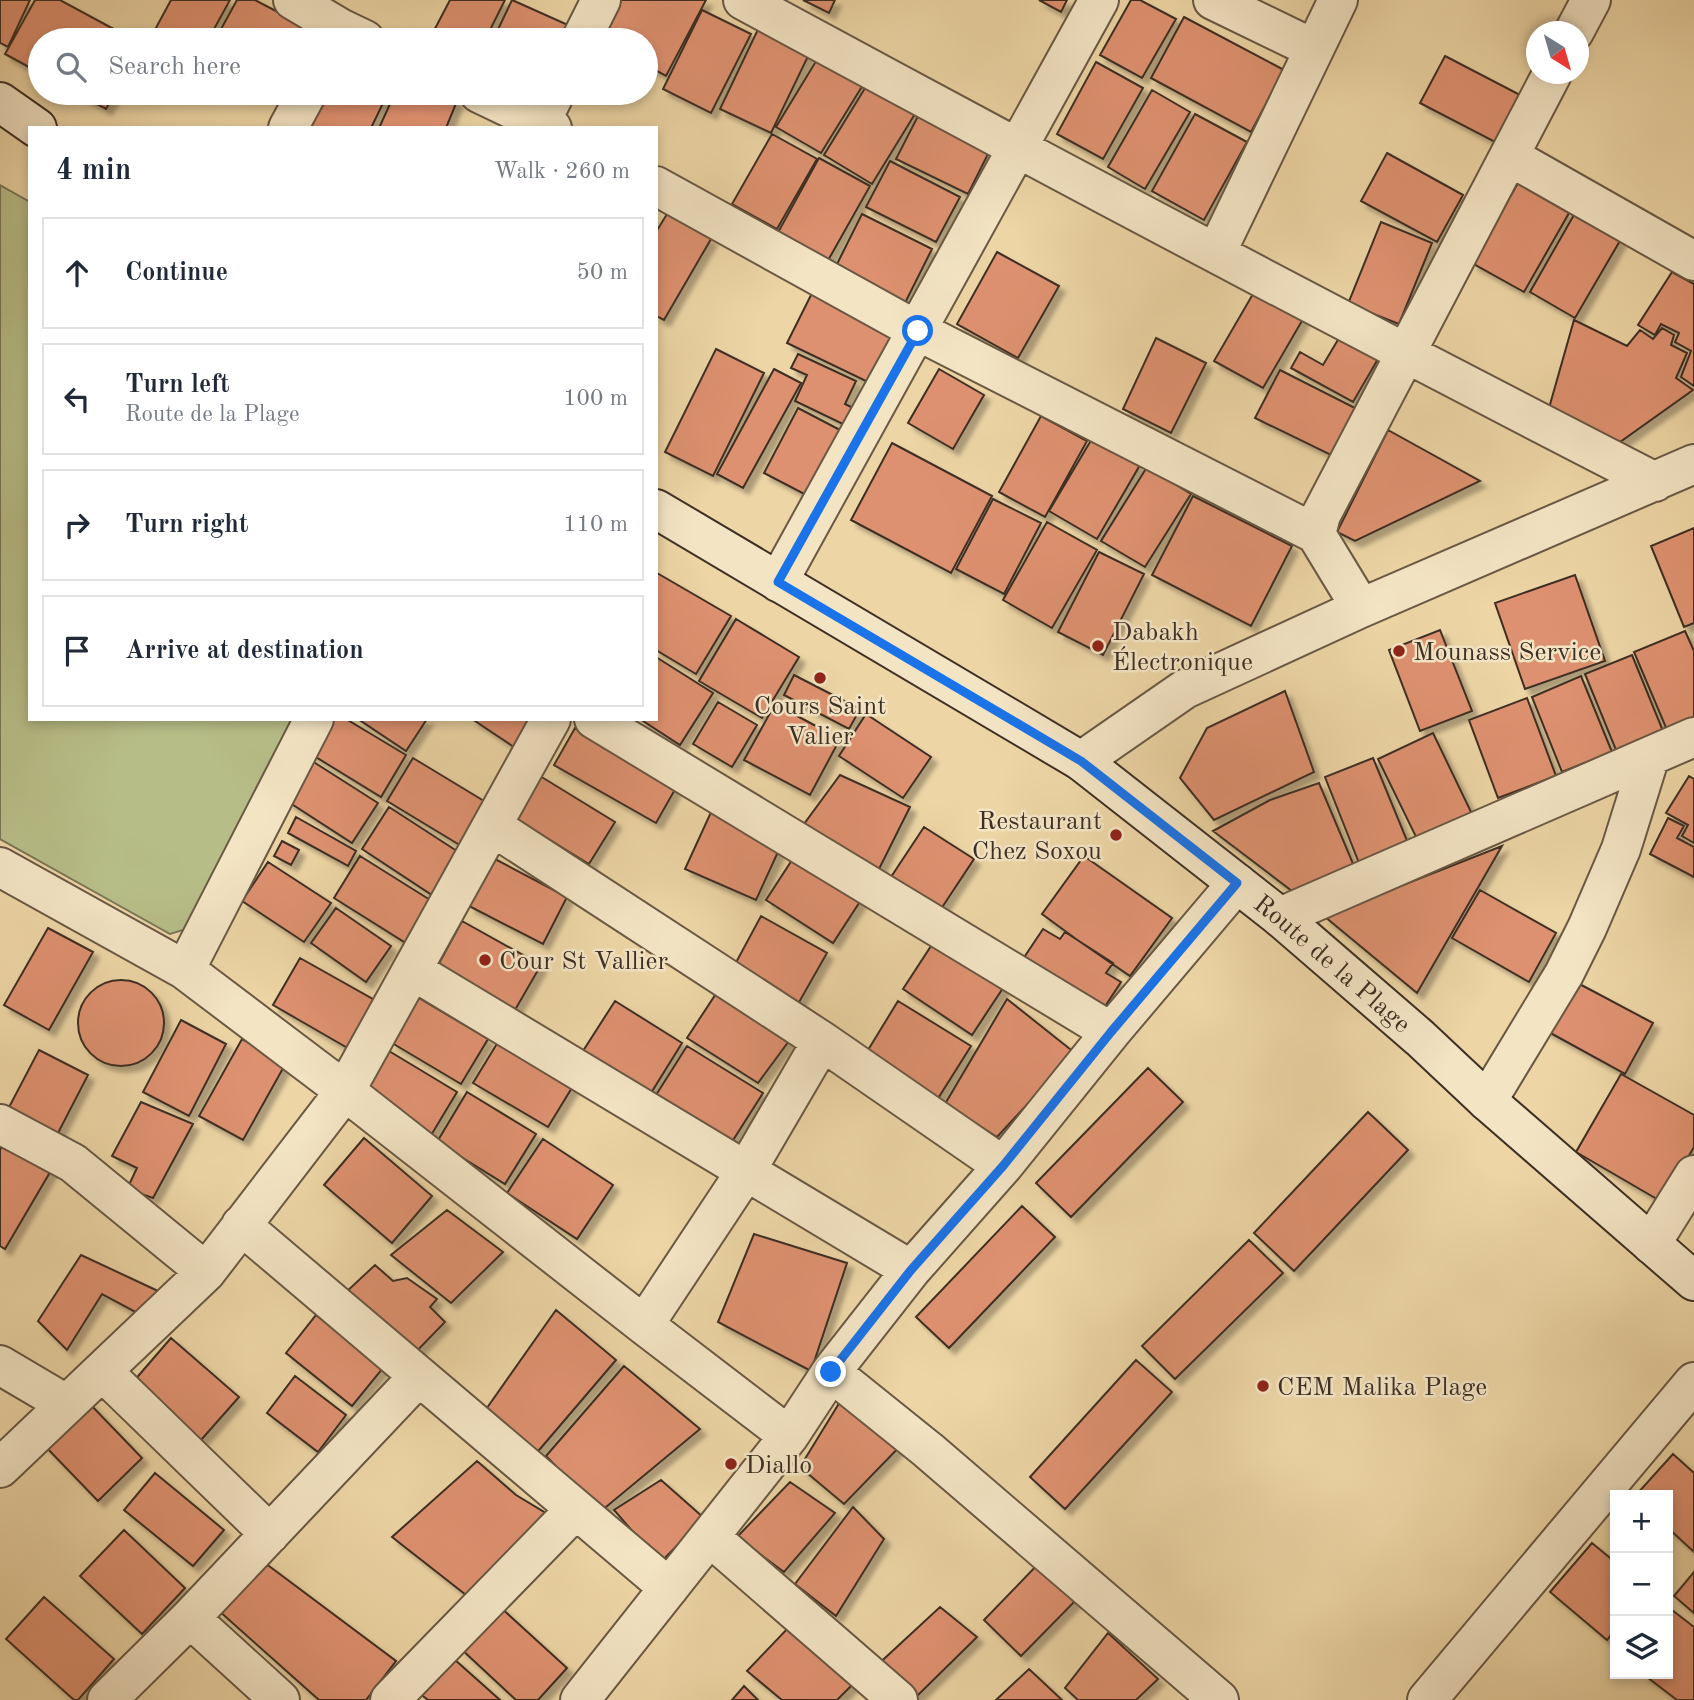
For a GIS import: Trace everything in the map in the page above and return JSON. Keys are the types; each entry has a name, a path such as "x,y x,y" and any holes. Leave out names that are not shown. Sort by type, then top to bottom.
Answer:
{"street":[{"path":"293,0 350,27"},
{"path":"587,28 601,0"},
{"path":"743,0 1406,354 1655,481"},
{"path":"778,582 1099,0"},
{"path":"1213,0 1314,49"},
{"path":"1216,253 1338,0"},
{"path":"1580,21 1591,0"},
{"path":"1316,534 1321,514 1547,84"},
{"path":"0,102 34,126"},
{"path":"289,126 300,105"},
{"path":"513,105 547,117"},
{"path":"1509,156 1694,261"},
{"path":"658,187 918,331 1316,534 1360,608"},
{"path":"1081,761 1185,689 1360,608 1694,464"},
{"name":"Route de la Plage","path":"659,518 778,582 1081,761 1280,917 1694,1281"},
{"path":"185,970 313,721"},
{"path":"0,1468 206,1272 345,1091 550,721"},
{"path":"597,721 1111,1032"},
{"path":"1280,917 1694,737"},
{"path":"1487,1101 1564,974 1587,928 1621,849 1650,756"},
{"path":"492,826 822,1041 1003,1166"},
{"path":"0,867 185,970 789,1436"},
{"path":"580,1700 789,1436 831,1372 911,1270 1003,1166 1111,1032 1237,883"},
{"path":"412,970 911,1270"},
{"path":"644,1325 746,1171 822,1041"},
{"path":"0,1124 72,1163 206,1272"},
{"path":"1651,1244 1694,1175"},
{"path":"241,1225 669,1588"},
{"path":"0,1365 66,1404"},
{"path":"102,1371 270,1534"},
{"path":"831,1372 1219,1700"},
{"path":"107,1700 190,1618 419,1376"},
{"path":"1427,1700 1694,1382"},
{"path":"390,1700 576,1509"},
{"path":"710,1536 880,1694"},
{"path":"190,1618 280,1700"}],"green space":[{"path":"0,185 28,201 28,721 295,721 196,926 170,934 0,839"}],"building":[{"path":"0,0 30,0 8,47 0,43"},
{"path":"35,0 60,0 112,28 28,28 28,66 5,54"},
{"path":"171,0 230,0 215,28 156,28"},
{"path":"237,0 255,0 308,28 222,28"},
{"path":"450,0 505,0 491,28 435,28"},
{"path":"512,0 568,25 567,28 499,28"},
{"path":"621,0 706,0 666,76 658,72 658,28 607,28"},
{"path":"803,0 835,0 829,13"},
{"path":"1039,0 1067,0 1061,12"},
{"path":"1131,0 1140,0 1176,19 1142,78 1100,55"},
{"path":"702,10 751,34 711,113 663,89"},
{"path":"1184,17 1284,70 1251,132 1151,78"},
{"path":"761,23 812,48 771,133 720,109"},
{"path":"821,53 866,80 821,153 776,127"},
{"path":"1445,56 1522,96 1497,143 1420,103"},
{"path":"1096,62 1143,88 1103,159 1057,134"},
{"path":"870,80 918,109 872,184 824,155"},
{"path":"1152,90 1190,112 1145,189 1108,167"},
{"path":"321,105 382,105 372,126 311,126"},
{"path":"390,105 455,105 447,126 380,126"},
{"path":"919,114 990,150 968,194 896,159"},
{"path":"1195,114 1247,142 1204,220 1152,191"},
{"path":"772,134 817,159 777,229 732,204"},
{"path":"1387,153 1463,195 1437,242 1361,201"},
{"path":"819,158 870,186 826,264 776,236"},
{"path":"890,161 960,197 936,242 866,207"},
{"path":"1518,183 1569,213 1524,292 1472,263"},
{"path":"1575,213 1621,239 1575,318 1530,292"},
{"path":"667,214 711,239 664,320 658,317 658,229"},
{"path":"862,214 932,249 905,303 835,268"},
{"path":"1381,222 1432,243 1399,324 1348,304"},
{"path":"997,252 1059,286 1018,358 957,324"},
{"path":"1672,272 1694,284 1694,386 1681,377 1691,351 1675,342 1679,333 1661,324 1655,335 1638,325"},
{"path":"1257,287 1306,314 1263,388 1214,361"},
{"path":"812,293 894,332 870,383 787,343"},
{"path":"1574,320 1627,346 1640,330 1653,339 1662,328 1674,335 1671,345 1687,353 1676,378 1693,390 1613,447 1549,408"},
{"path":"1156,338 1206,363 1171,433 1123,409"},
{"path":"1339,338 1378,359 1353,402 1291,368 1300,352 1323,365"},
{"path":"716,349 764,373 713,476 665,452"},
{"path":"798,354 856,381 845,404 855,409 847,426 795,401 807,375 791,368"},
{"path":"774,369 801,383 743,488 717,474"},
{"path":"939,369 984,395 953,449 908,423"},
{"path":"1280,370 1355,408 1331,455 1255,418"},
{"path":"798,408 842,431 808,496 764,473"},
{"path":"1041,416 1087,441 1045,517 999,492"},
{"path":"1388,430 1480,481 1355,541 1337,532"},
{"path":"1093,437 1140,465 1097,539 1049,511"},
{"path":"892,443 992,496 951,573 851,520"},
{"path":"1147,467 1191,494 1145,567 1101,541"},
{"path":"1193,496 1292,546 1251,626 1152,575"},
{"path":"993,499 1041,523 1004,594 956,569"},
{"path":"1047,522 1097,550 1052,628 1003,600"},
{"path":"1694,528 1694,623 1684,627 1651,546"},
{"path":"1099,552 1144,574 1103,655 1058,632"},
{"path":"658,574 731,616 696,674 658,651"},
{"path":"1575,575 1605,661 1525,689 1495,603"},
{"path":"736,619 799,657 762,718 699,681"},
{"path":"1440,630 1472,711 1420,731 1389,650"},
{"path":"1685,631 1694,651 1694,719 1667,730 1634,652"},
{"path":"1632,655 1663,731 1616,750 1585,674"},
{"path":"658,658 713,693 680,745 643,721 658,721"},
{"path":"794,675 860,709 849,729 784,695"},
{"path":"1581,676 1612,752 1562,772 1532,697"},
{"path":"1285,691 1314,772 1214,820 1180,778 1207,728"},
{"path":"1527,698 1556,776 1498,798 1469,720"},
{"path":"718,702 757,725 732,767 693,744"},
{"path":"775,704 840,739 810,795 744,760"},
{"path":"866,714 931,757 903,798 839,756"},
{"path":"324,721 349,721 406,755 381,797 306,751"},
{"path":"361,721 426,721 406,751"},
{"path":"475,721 536,721 517,749"},
{"path":"575,728 677,786 656,823 554,765"},
{"path":"1433,733 1472,814 1418,841 1378,759"},
{"path":"413,758 489,804 463,847 387,801"},
{"path":"1373,758 1408,843 1359,863 1325,777"},
{"path":"312,761 378,803 352,843 287,801"},
{"path":"840,775 910,807 879,869 804,824"},
{"path":"540,776 615,822 589,864 514,818"},
{"path":"1689,776 1694,779 1694,843 1682,836 1688,825 1666,813"},
{"path":"1319,783 1354,866 1296,894 1213,831 1270,800"},
{"path":"389,807 463,855 435,897 362,849"},
{"path":"712,810 783,841 756,900 685,869"},
{"path":"296,817 356,851 348,866 288,833"},
{"path":"1668,818 1684,826 1677,838 1694,847 1694,877 1650,854"},
{"path":"924,827 974,859 941,909 891,877"},
{"path":"282,841 299,850 291,865 274,856"},
{"path":"1502,846 1417,993 1324,916"},
{"path":"360,856 435,903 409,945 334,898"},
{"path":"1084,856 1172,918 1130,976 1042,914"},
{"path":"794,857 861,900 833,943 766,900"},
{"path":"493,858 567,897 543,944 469,906"},
{"path":"268,862 331,903 304,942 242,901"},
{"path":"1480,890 1556,933 1529,982 1452,938"},
{"path":"336,908 391,946 366,982 311,943"},
{"path":"761,916 827,953 798,1004 733,968"},
{"path":"462,921 541,965 515,1010 437,967"},
{"path":"48,928 93,952 49,1030 4,1005"},
{"path":"1043,929 1060,939 1065,932 1113,963 1106,973 1121,982 1102,1011 1023,959"},
{"path":"935,940 1005,985 972,1035 903,989"},
{"path":"300,958 378,1002 351,1050 273,1005"},
{"path":"121,980 138,983 152,992 161,1006 164,1023 161,1040 152,1054 138,1063 121,1066 104,1063 90,1054 81,1040 78,1023 81,1006 90,992 104,983"},
{"path":"1572,980 1653,1023 1625,1074 1545,1030"},
{"path":"719,989 797,1030 758,1083 687,1038"},
{"path":"419,998 488,1039 461,1084 392,1043"},
{"path":"1007,999 1075,1053 997,1137 945,1104"},
{"path":"615,1001 682,1043 651,1093 583,1051"},
{"path":"898,1001 971,1046 937,1100 865,1055"},
{"path":"181,1020 226,1044 189,1116 143,1092"},
{"path":"242,1039 286,1063 243,1140 199,1116"},
{"path":"498,1042 573,1086 548,1127 473,1083"},
{"path":"687,1046 763,1093 728,1148 656,1095"},
{"path":"384,1048 457,1092 430,1137 357,1093"},
{"path":"39,1050 88,1075 57,1135 7,1111"},
{"path":"1148,1068 1183,1102 1071,1217 1036,1183"},
{"path":"1621,1074 1694,1115 1694,1147 1662,1202 1576,1152"},
{"path":"467,1092 536,1134 505,1184 437,1142"},
{"path":"141,1102 193,1124 153,1198 127,1189 137,1168 112,1156"},
{"path":"1368,1112 1408,1150 1294,1271 1254,1233"},
{"path":"364,1138 432,1196 392,1243 324,1185"},
{"path":"543,1139 613,1185 577,1239 507,1193"},
{"path":"2,1146 56,1162 5,1249 0,1246"},
{"path":"1022,1206 1055,1237 949,1348 916,1317"},
{"path":"447,1210 503,1252 451,1303 391,1255"},
{"path":"754,1234 847,1263 811,1371 718,1322"},
{"path":"1249,1240 1283,1273 1175,1379 1142,1346"},
{"path":"81,1255 158,1291 141,1315 102,1294 67,1350 38,1321"},
{"path":"375,1265 393,1281 407,1278 437,1299 430,1307 445,1322 409,1359 344,1294"},
{"path":"556,1310 616,1360 534,1456 482,1415"},
{"path":"316,1315 383,1368 352,1406 286,1353"},
{"path":"171,1338 239,1397 201,1440 133,1382"},
{"path":"1136,1360 1172,1392 1065,1509 1030,1477"},
{"path":"624,1366 700,1429 600,1512 546,1456"},
{"path":"295,1376 346,1415 318,1452 267,1413"},
{"path":"846,1392 908,1438 844,1504 800,1467"},
{"path":"87,1401 142,1458 98,1501 43,1444"},
{"path":"1673,1454 1694,1473 1694,1552 1673,1533 1673,1490 1641,1490"},
{"path":"477,1461 516,1495 549,1515 466,1595 392,1537"},
{"path":"155,1473 224,1530 193,1566 124,1510"},
{"path":"661,1480 704,1518 660,1563 614,1510"},
{"path":"790,1482 835,1513 784,1572 737,1537"},
{"path":"853,1507 884,1539 836,1616 795,1584"},
{"path":"124,1530 185,1588 142,1634 80,1576"},
{"path":"1592,1543 1610,1558 1610,1636 1607,1640 1550,1592"},
{"path":"1043,1559 1080,1596 1021,1656 984,1620"},
{"path":"265,1563 396,1661 366,1700 319,1700 218,1610"},
{"path":"1694,1572 1694,1613 1674,1596"},
{"path":"44,1597 114,1659 78,1700 74,1700 6,1639"},
{"path":"499,1606 567,1668 538,1700 516,1700 460,1648"},
{"path":"940,1607 977,1637 913,1700 872,1670"},
{"path":"1673,1611 1694,1627 1694,1700 1677,1700 1650,1679 1673,1679"},
{"path":"788,1628 854,1683 837,1700 782,1700 747,1671"},
{"path":"1108,1633 1158,1679 1136,1700 1078,1700 1065,1688"},
{"path":"454,1659 500,1700 428,1700 419,1693"},
{"path":"1029,1669 1062,1700 996,1700"},
{"path":"744,1686 758,1700 732,1700"}],"place":[{"name":"Dabakh Électronique","path":"1098,646"},
{"name":"Mounass Service","path":"1399,651"},
{"name":"Cours Saint Valier","path":"820,678"},
{"name":"Restaurant Chez Soxou","path":"1116,835"},
{"name":"Cour St Vallier","path":"485,960"},
{"name":"CEM Malika Plage","path":"1263,1386"},
{"name":"Diallo","path":"731,1464"}],"route":[{"path":"831,1372 911,1270 1003,1166 1111,1032 1237,883 1081,761 778,582 918,331"}]}
